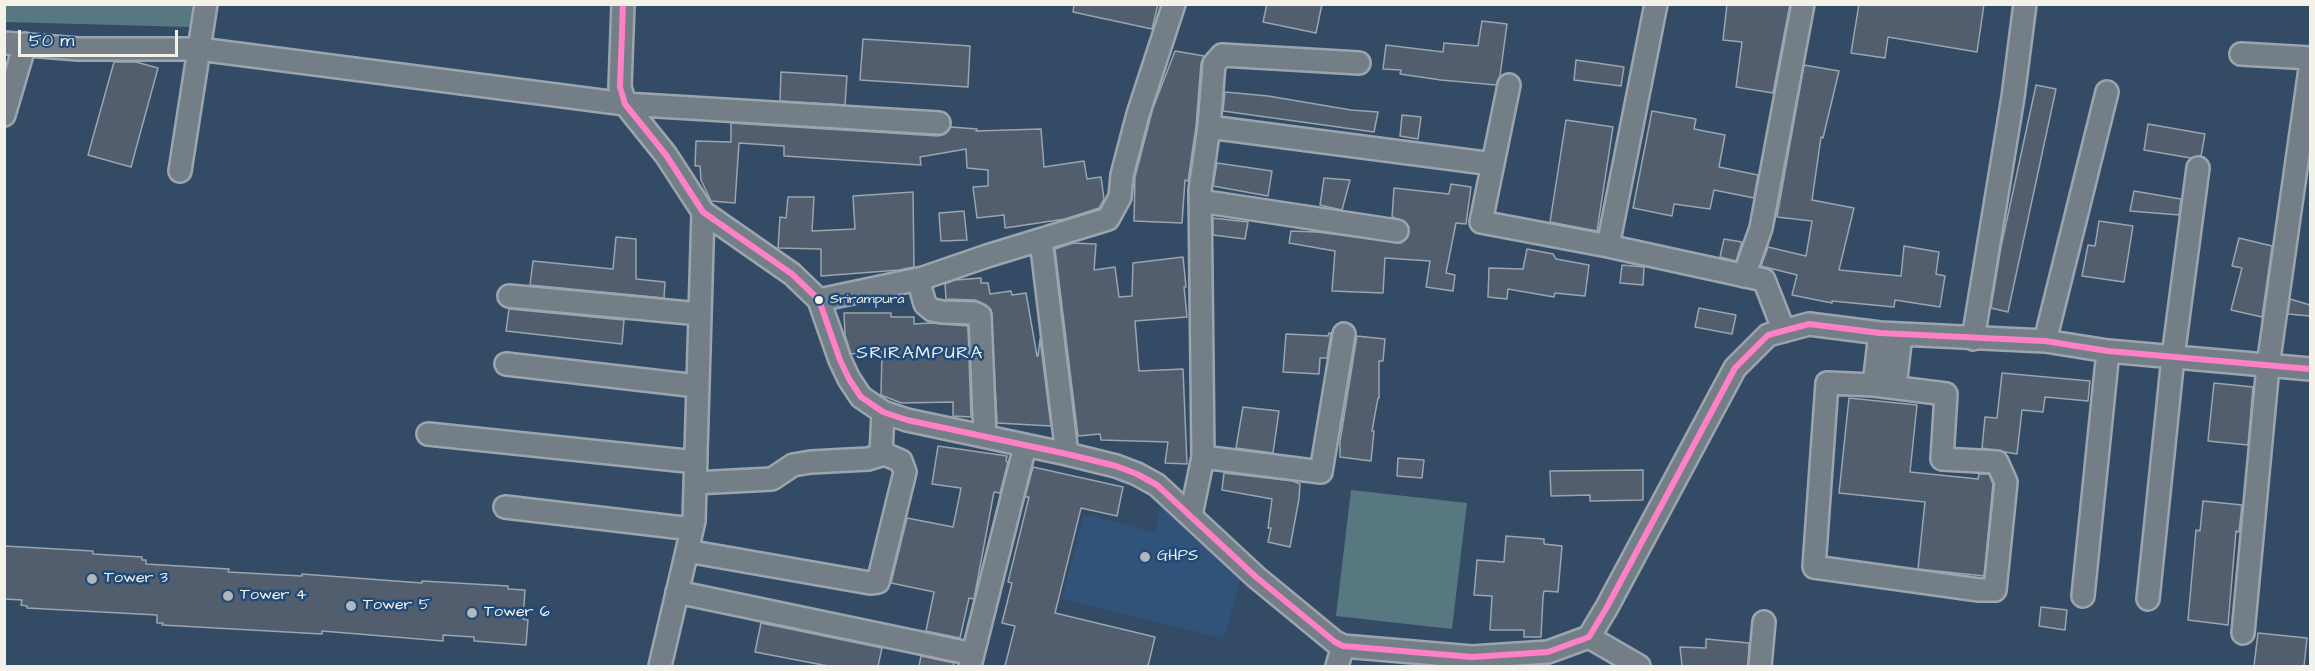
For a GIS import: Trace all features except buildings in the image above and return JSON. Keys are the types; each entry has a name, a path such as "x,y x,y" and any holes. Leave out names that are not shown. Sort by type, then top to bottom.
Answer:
{"street":[{"path":"180,171 206,4"},
{"path":"623,4 620,87 625,104 666,155 703,212 792,274 819,300 849,379 861,397 883,412 907,420 1067,454 1116,466 1137,474 1157,485 1256,577 1335,642 1340,656 1472,657 1548,652 1589,637 1735,368 1768,335 1809,324 1880,333 2045,341 2108,351 2310,369"},
{"path":"819,300 918,279 1108,219 1120,197 1122,175 1138,114 1174,4"},
{"path":"1608,246 1656,4"},
{"path":"1744,276 1761,228 1803,4"},
{"path":"1973,339 2011,109 2025,4"},
{"path":"4,115 15,44 78,49 199,49 625,104 939,123"},
{"path":"2241,54 2310,58"},
{"path":"1191,515 1203,457 1200,201 1214,64 1216,59 1222,55 1359,63"},
{"path":"2243,633 2268,366 2310,69"},
{"path":"1509,85 1481,222 1608,246 1764,280 1784,331"},
{"path":"2045,341 2107,92"},
{"path":"1209,127 1493,164"},
{"path":"2148,599 2173,357 2198,168"},
{"path":"1200,201 1397,231"},
{"path":"660,666 692,529 696,473 703,212"},
{"path":"1041,240 1067,454"},
{"path":"918,279 925,304 932,310 974,313 980,316 985,436"},
{"path":"509,297 700,314"},
{"path":"1874,385 1880,333"},
{"path":"1203,457 1321,472 1344,334"},
{"path":"1895,387 1901,334"},
{"path":"2084,596 2108,351"},
{"path":"506,364 697,386"},
{"path":"1827,383 1895,387 1946,394 1942,459 1996,462 2006,482 1995,590 1979,590 1814,567 1827,383"},
{"path":"881,455 883,412"},
{"path":"428,434 696,473 772,479 793,465 811,462 868,459 881,455 901,461 905,472 878,582 870,583 687,551"},
{"path":"677,592 972,660 1025,446"},
{"path":"505,507 692,529"},
{"path":"1761,666 1764,622"},
{"path":"1589,637 1639,666"}],"shaded area":[{"name":"GHPS","path":"1162,503 1240,580 1224,638 1062,599 1084,514 1155,533"}],"green space":[{"path":"5,4 192,4 191,27 5,22"},
{"path":"1351,490 1467,503 1452,629 1336,616"}],"transit line":[{"path":"623,4 620,87 625,104 666,155 703,212 792,274 819,300 840,360 861,397 883,412 907,420 1067,454 1116,466 1137,474 1157,485 1256,577 1335,642 1343,646 1472,657 1548,652 1589,637 1735,368 1768,335 1809,324 1880,333 2045,341 2108,351 2310,369"}],"place":[{"name":"Srirampura","path":"819,300"},
{"name":"GHPS","path":"1145,557"},
{"name":"Tower 3","path":"92,579"},
{"name":"Tower 4","path":"228,596"},
{"name":"Tower 5","path":"351,606"},
{"name":"Tower 6","path":"472,613"}],"district":[{"name":"SRIRAMPURA","path":"920,354"}]}
